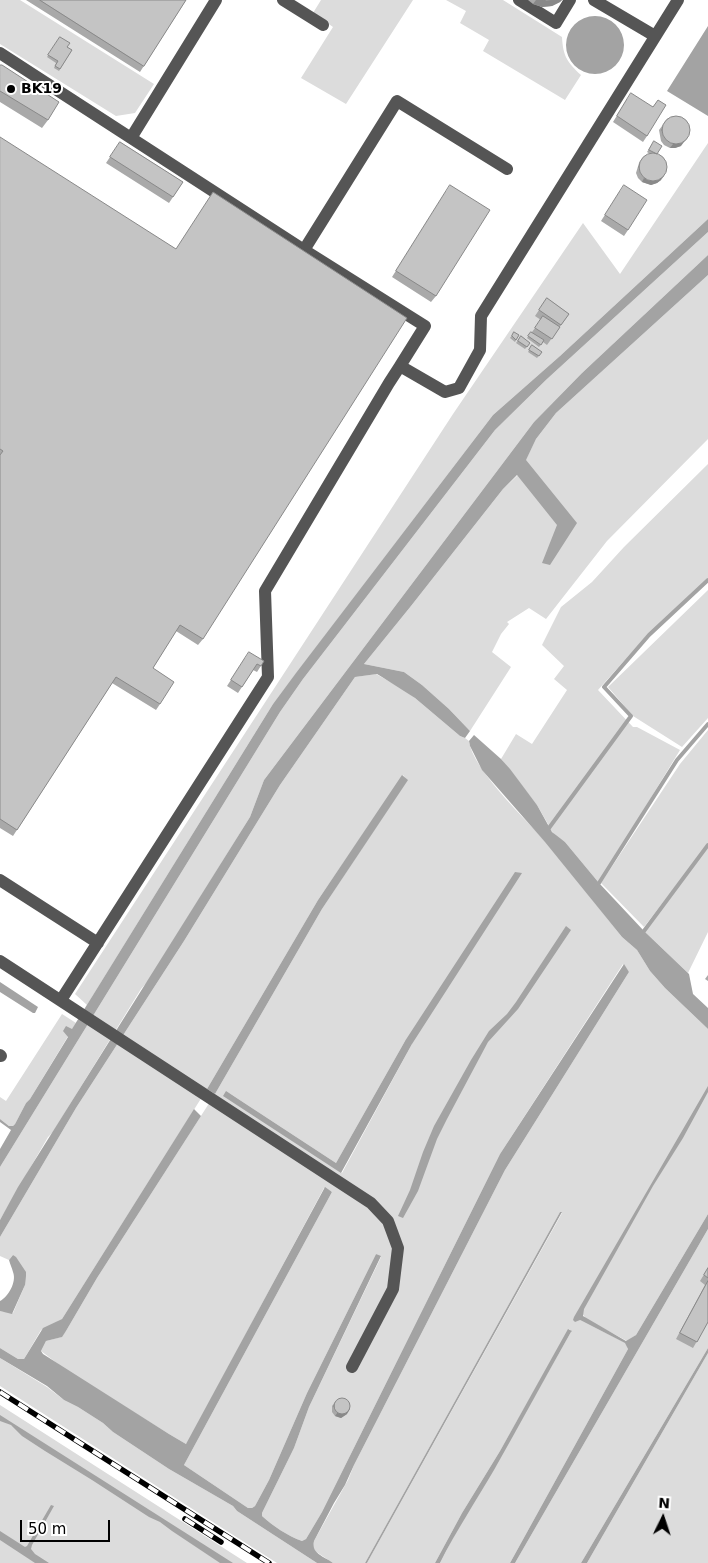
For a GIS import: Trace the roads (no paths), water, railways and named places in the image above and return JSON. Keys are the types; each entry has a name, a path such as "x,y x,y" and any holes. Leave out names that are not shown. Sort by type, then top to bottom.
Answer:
{"lane":[{"path":"131,138 216,0"},
{"path":"283,0 323,25"},
{"path":"519,0 556,23 570,0"},
{"path":"594,0 655,36"},
{"path":"400,366 445,392 459,388 480,350 481,316 678,0"},
{"path":"0,53 425,326 384,391 266,591 268,677 61,1000"},
{"path":"304,250 397,100 507,169"},
{"path":"0,880 98,942"},
{"path":"0,961 371,1203 388,1221 398,1248 393,1289 352,1367"}],"waterway":[{"path":"549,828 631,716 604,687 649,635 708,580"},
{"path":"599,883 677,760 708,724"},
{"path":"644,931 708,845"}],"railway":[{"path":"0,1392 269,1563"},
{"path":"185,1519 221,1542"}],"place":[{"name":"BK19","path":"11,89"}]}
